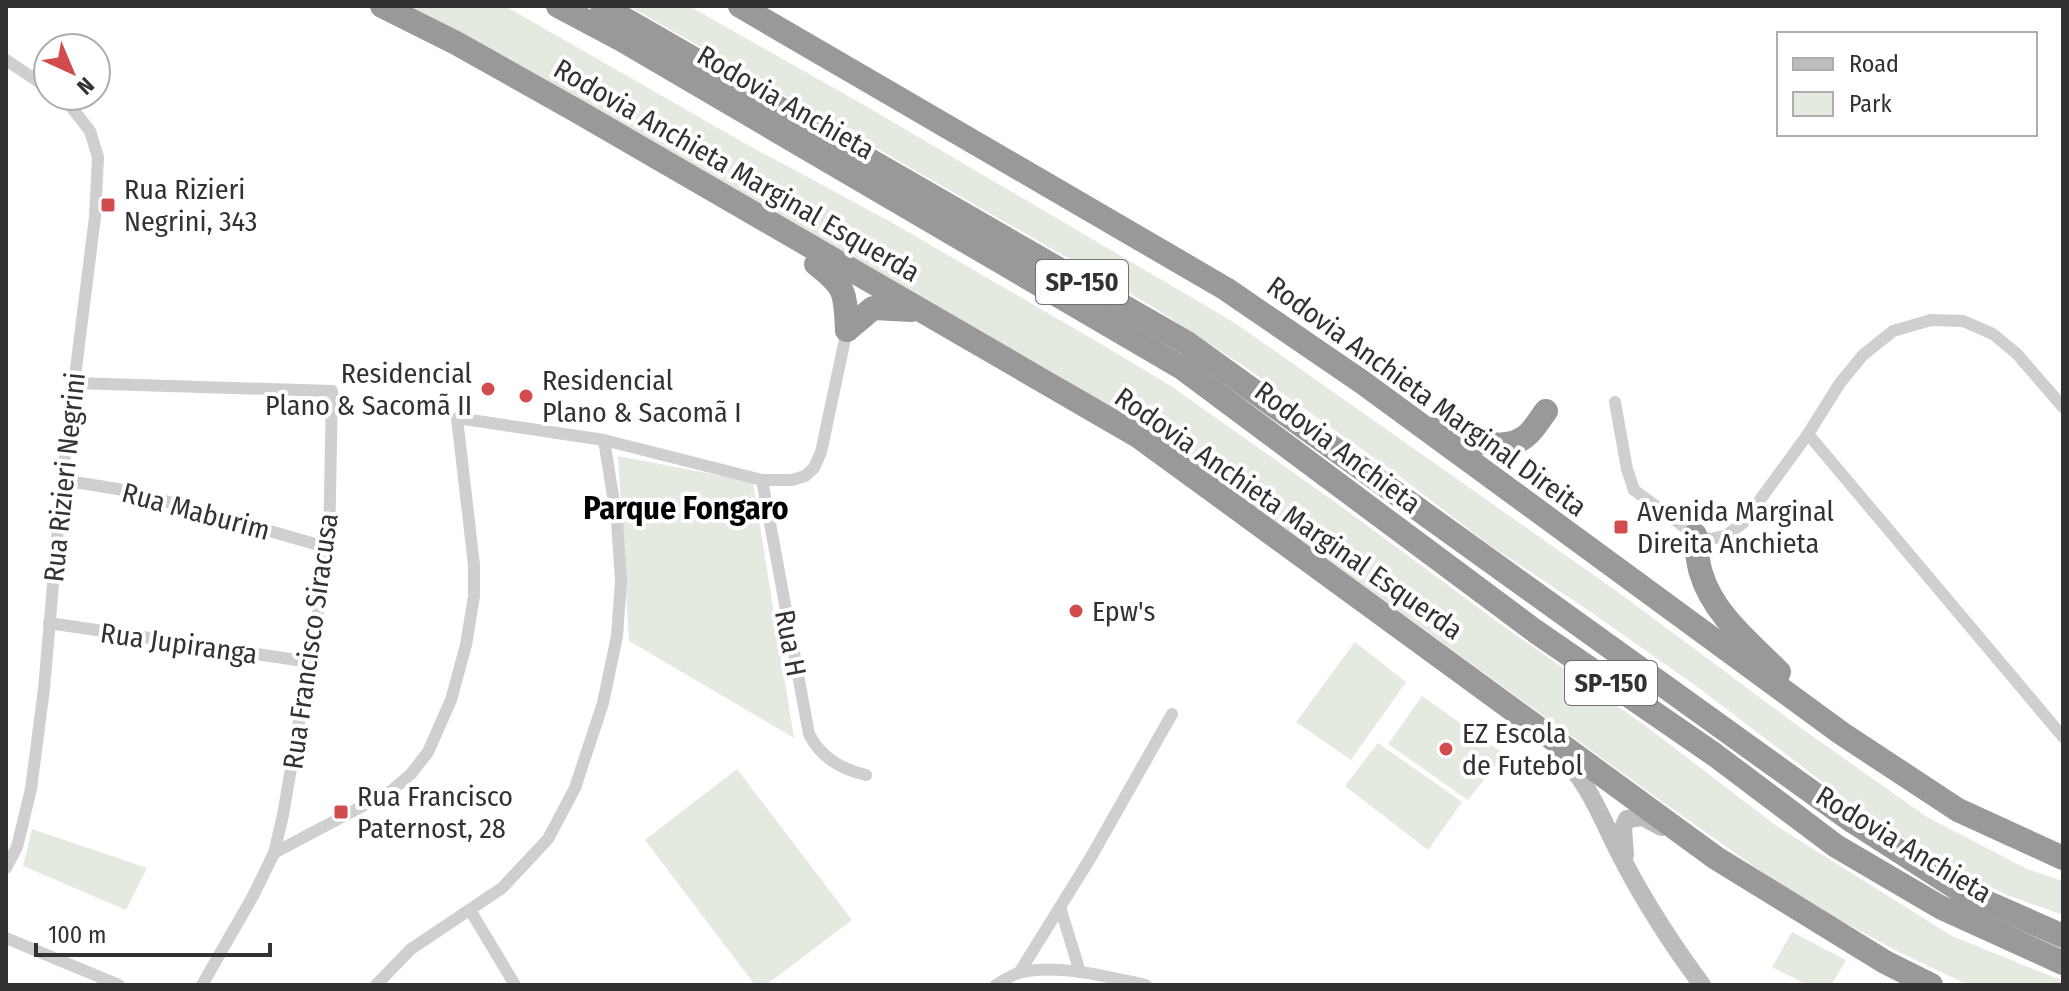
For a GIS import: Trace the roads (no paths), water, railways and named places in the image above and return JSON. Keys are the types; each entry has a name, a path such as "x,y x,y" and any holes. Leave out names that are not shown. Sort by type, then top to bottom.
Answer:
{"highway":[{"name":"Rodovia Anchieta Marginal Esquerda","path":"382,6 456,43 1138,436 1716,858 1885,962 1931,985"},
{"name":"Rodovia Anchieta","path":"558,6 622,40 1182,368 1535,631 1715,755 1836,846 1940,907 2063,963"},
{"name":"Rodovia Anchieta","path":"602,6 1187,343 1852,821 1961,891 2063,936"},
{"name":"Rodovia Anchieta Marginal Direita","path":"740,6 1226,289 1423,427 1841,733 1958,810 2063,858"},
{"path":"754,216 836,279 845,298 847,330"},
{"path":"847,330 873,308 923,311"},
{"path":"1423,427 1506,445 1523,439 1546,411"},
{"path":"1695,535 1701,573 1712,597 1730,623 1841,733"}],"street":[{"path":"6,60 32,77"},
{"name":"Rua Rizieri Negrini","path":"6,868 17,847 31,789 44,689 62,480 95,217 98,157 90,131 75,112"},
{"path":"1615,402 1627,469 1634,490 1695,535 1711,539 1727,535 1743,523 1808,434 1840,383 1863,355 1893,331 1931,320 1963,321 1993,334 2017,354 2063,407"},
{"path":"274,853 391,791 411,774 428,752 451,700 466,645 474,581 457,418 604,440 762,480 792,480 805,476 814,468 821,452 847,330"},
{"name":"Rua Francisco Siracusa","path":"74,383 332,391 329,548 274,853 202,985"},
{"path":"1808,434 2063,737"},
{"path":"376,985 411,949 502,888 548,839 575,788 603,703 617,636 621,581 617,521 604,440"},
{"name":"Rua Maburim","path":"62,480 130,491 329,548"},
{"name":"Rua H","path":"762,480 809,734 815,745 840,767 866,775"},
{"name":"Rua Jupiranga","path":"49,623 310,662"},
{"path":"1496,698 1576,771 1626,866 1702,985"},
{"path":"1009,981 1060,907 1172,714"},
{"path":"1626,866 1623,828 1627,819 1634,817 1643,817 1716,858"},
{"path":"1060,907 1080,972"},
{"path":"470,910 515,985"},
{"path":"6,938 119,985"},
{"path":"1009,981 1080,972 1146,985"},
{"path":"1087,985 1099,975"}],"place":[{"name":"Rua Rizieri Negrini, 343","path":"108,205"},
{"name":"Residencial Plano & Sacomã II","path":"488,389"},
{"name":"Residencial Plano & Sacomã I","path":"526,396"},
{"name":"Avenida Marginal Direita Anchieta","path":"1621,527"},
{"name":"Epw's","path":"1076,611"},
{"name":"EZ Escola de Futebol","path":"1446,749"},
{"name":"Rua Francisco Paternost, 28","path":"341,812"}],"district":[{"name":"Parque Fongaro","path":"686,508"}]}
